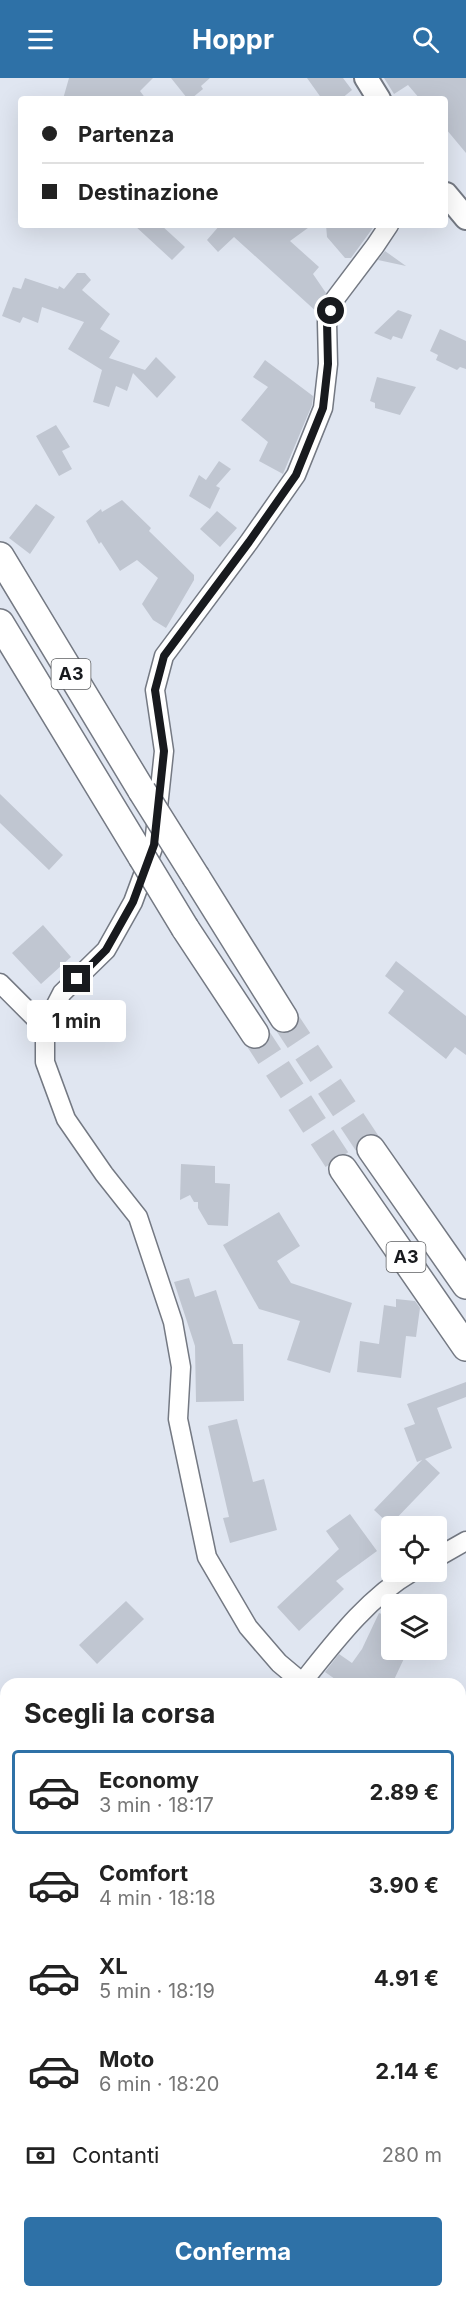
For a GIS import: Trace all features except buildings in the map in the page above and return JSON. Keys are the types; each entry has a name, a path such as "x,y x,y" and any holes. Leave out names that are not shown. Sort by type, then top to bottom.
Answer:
{"highway":[{"name":"A3","path":"0,556 142,791 284,1018"},
{"name":"A3","path":"0,622 185,927 255,1034"},
{"name":"A3","path":"371,1149 466,1285"},
{"name":"A3","path":"343,1169 466,1347"}],"main road":[{"path":"366,78 377,96"},
{"path":"448,197 466,218"}],"street":[{"path":"295,1678 248,1628 207,1557 178,1419 181,1367 173,1322 138,1217 104,1174 66,1119 45,1062 45,1026 62,993 106,950 133,902 154,845 164,751 155,690 164,656 296,475 323,408 328,364 327,322 332,307 335,299 387,228"},
{"path":"0,983 45,1026"},
{"path":"447,1551 466,1540"},
{"path":"307,1678 346,1630 396,1582"}],"tunnel":[{"path":"284,1018 371,1149"},
{"path":"255,1034 343,1169"}],"route":[{"path":"77,979 106,950 133,902 154,845 164,751 155,690 164,656 296,475 323,408 328,364 327,322 331,311"}]}
